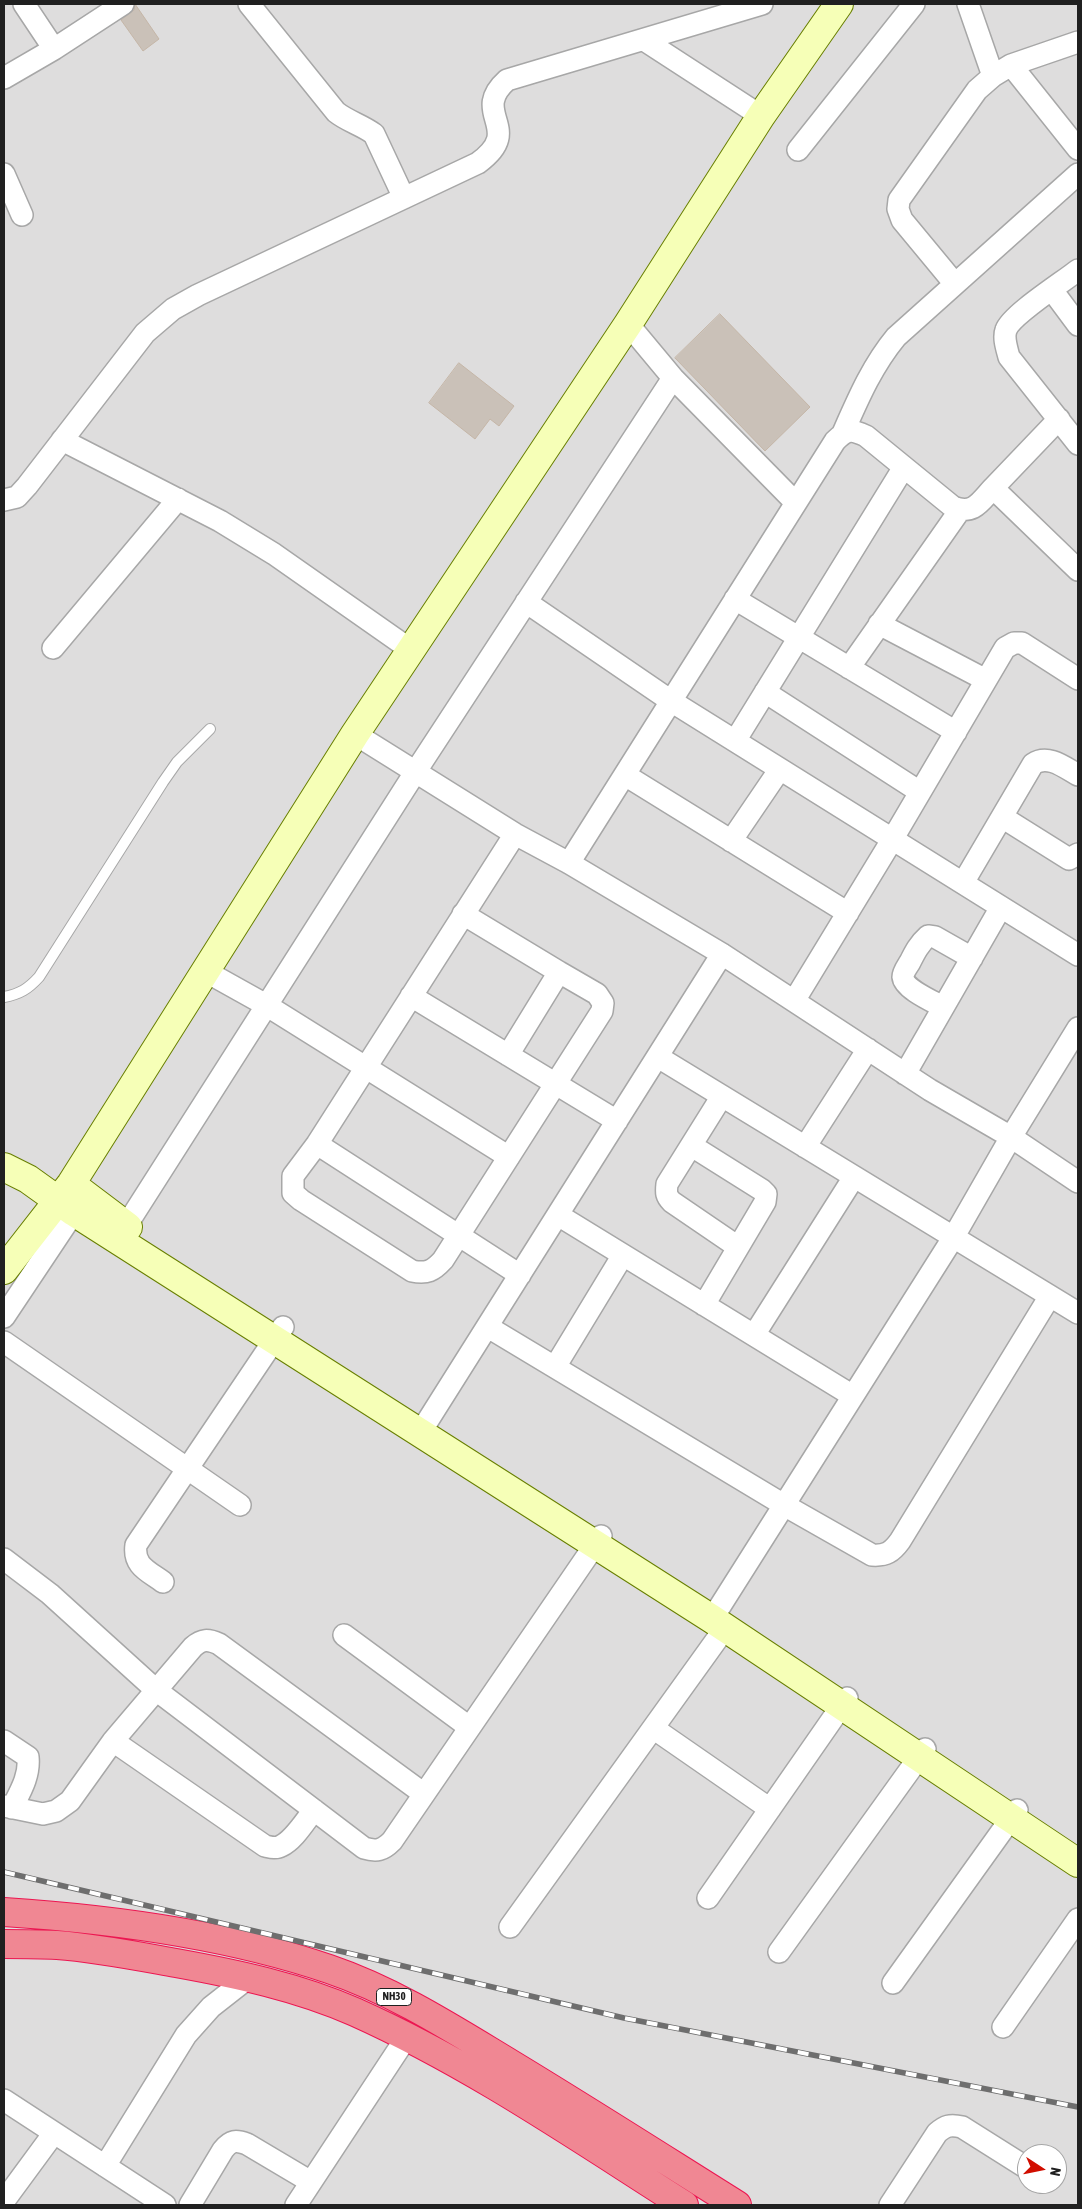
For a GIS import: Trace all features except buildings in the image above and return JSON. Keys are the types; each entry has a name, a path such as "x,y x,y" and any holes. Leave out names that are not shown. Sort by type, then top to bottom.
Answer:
{"highway":[{"name":"NH30","path":"4,1912 49,1915 147,1927 253,1947 329,1969 384,1992 446,2024 737,2205"},
{"name":"NH30","path":"4,1944 58,1945 123,1954 248,1978 308,1994 354,2012 509,2094 684,2205"}],"street":[{"path":"24,4 54,49"},
{"path":"4,78 54,49 123,4"},
{"path":"250,4 336,112 345,119 366,128 374,134 404,198"},
{"path":"4,500 17,497 146,333 173,309 198,295 478,162 491,153 499,142 500,133 494,114 493,99 499,88 507,80 762,4"},
{"path":"4,1317 68,1198 205,971 355,734 628,324 761,116 839,4"},
{"path":"798,150 914,4"},
{"path":"968,4 993,76"},
{"path":"644,40 761,116"},
{"path":"955,284 902,220 898,209 899,200 977,90 993,76 1011,65 1078,42"},
{"path":"1011,65 1078,149"},
{"path":"569,863 835,441 843,433 869,376 883,354 896,337 1078,174"},
{"path":"5,178 22,215"},
{"path":"1078,270 1013,319 1005,330 1009,357 1078,444"},
{"path":"1052,290 1078,325"},
{"path":"628,324 673,378 796,503"},
{"path":"126,1226 416,771 673,378"},
{"path":"843,433 853,430 866,436 953,507 960,510 968,510 976,506 1059,419"},
{"path":"62,440 220,520 274,554 411,650"},
{"path":"735,741 904,467"},
{"path":"993,488 1078,570"},
{"path":"53,648 178,499"},
{"path":"849,668 960,510"},
{"path":"735,599 956,732"},
{"path":"526,602 671,701 1078,955"},
{"path":"880,624 986,680"},
{"path":"794,1001 892,840 1005,648 1014,643 1022,643 1078,679"},
{"path":"765,692 920,792"},
{"path":"355,734 515,834 569,863 722,954 905,1074 1011,1137 1078,1182"},
{"path":"963,883 1033,764 1040,760 1057,763 1078,775"},
{"path":"731,841 780,769"},
{"path":"625,775 848,913"},
{"path":"1002,817 1069,858 1078,854"},
{"path":"463,914 597,994 603,1003 602,1011 443,1260 433,1270 423,1274 412,1271 308,1205 293,1193 293,1176 317,1144 365,1067 463,914 515,834"},
{"path":"905,1074 1001,907"},
{"path":"943,1008 906,984 903,978 904,972 920,942 928,936 934,936 972,958"},
{"path":"423,1427 488,1327 722,954"},
{"path":"205,971 266,1006 508,1157"},
{"path":"508,1055 559,972"},
{"path":"411,996 617,1122"},
{"path":"510,1927 653,1728 784,1505 953,1238 1011,1137 1078,1028"},
{"path":"805,1147 868,1049"},
{"path":"658,1057 1078,1313"},
{"path":"722,1096 667,1184 667,1198 738,1247"},
{"path":"317,1144 520,1275"},
{"path":"692,1146 766,1194 765,1202 704,1305"},
{"path":"4,1167 126,1226 279,1334"},
{"path":"754,1336 854,1177"},
{"path":"4,1270 68,1198"},
{"path":"68,1198 598,1540 922,1752 1014,1814 1078,1863"},
{"path":"558,1215 853,1396"},
{"path":"555,1367 623,1255"},
{"path":"488,1327 784,1505 872,1555 882,1556 892,1552 900,1541 1050,1296"},
{"path":"163,1582 137,1562 135,1554 136,1545 279,1334"},
{"path":"4,1342 240,1505"},
{"path":"4,1559 62,1604 156,1690 364,1848 374,1851 384,1849 392,1840 598,1540"},
{"path":"344,1635 470,1727"},
{"path":"4,1741 28,1758 29,1768 26,1779 8,1807 43,1814 56,1811 70,1801 113,1741 156,1690 200,1641 209,1640 219,1644 424,1794"},
{"path":"708,1898 844,1702"},
{"path":"653,1728 770,1809"},
{"path":"113,1741 265,1846 280,1846 288,1840 314,1810"},
{"path":"779,1952 922,1752"},
{"path":"1014,1814 1078,1851"},
{"path":"893,1983 1014,1814"},
{"path":"1003,2027 1078,1919"},
{"path":"105,2166 186,2035 211,2007 248,1978"},
{"path":"296,2205 406,2038"},
{"path":"4,2100 165,2205"},
{"path":"890,2205 936,2134 944,2127 952,2124 962,2127 1017,2162"},
{"path":"4,2201 54,2133"},
{"path":"190,2205 223,2150 229,2143 237,2141 247,2144 311,2182"}],"lane":[{"path":"4,997 19,994 30,987 39,977 162,782 177,762 210,729"}],"shaded area":[{"path":"4,4 1078,4 1078,2205 4,2205"}],"railway":[{"path":"4,1872 624,2018 1078,2107"}]}
